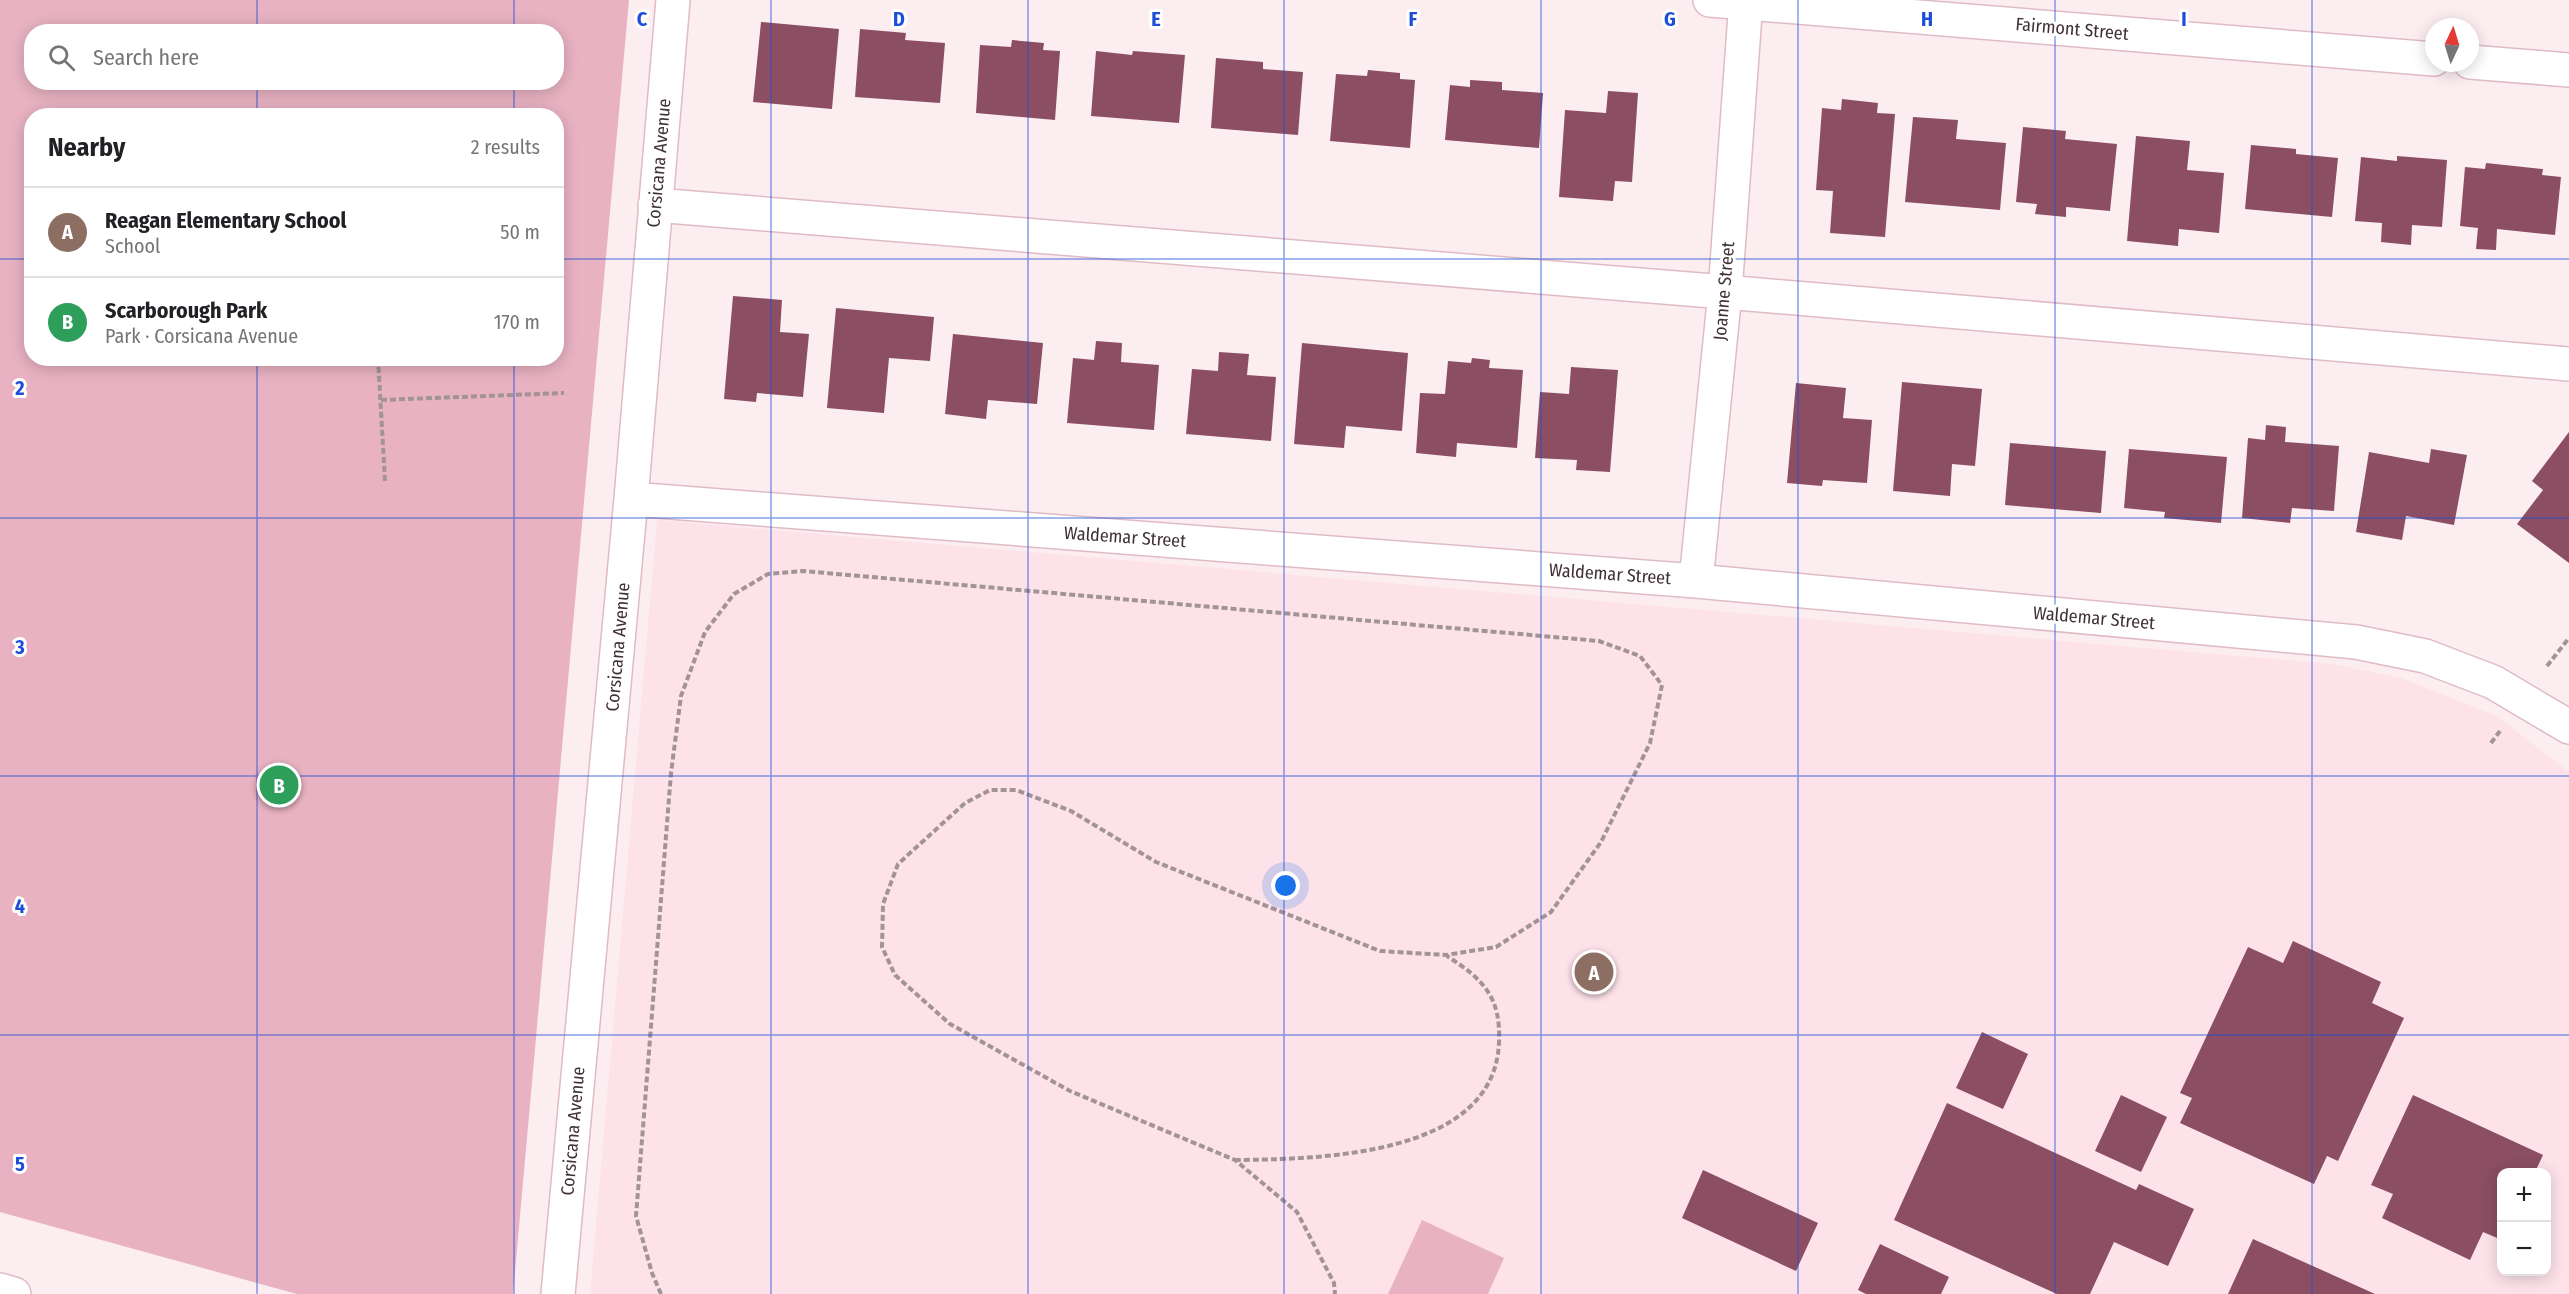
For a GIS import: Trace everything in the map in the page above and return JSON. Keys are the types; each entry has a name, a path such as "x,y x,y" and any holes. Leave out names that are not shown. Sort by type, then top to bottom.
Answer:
{"street":[{"name":"Corsicana Avenue","path":"558,1294 631,499 673,0"},
{"name":"Fairmont Street","path":"1710,0 1746,1 2425,58"},
{"name":"Joanne Street","path":"1696,581 1725,291 1746,1"},
{"path":"2479,63 2569,70"},
{"path":"655,205 1725,291 2569,364"},
{"name":"Waldemar Street","path":"631,499 1696,581 2356,642 2425,657 2493,682 2569,727"},
{"path":"0,1290 14,1294"}],"path":[{"path":"379,366 385,481"},
{"path":"381,400 564,393"},
{"path":"661,1294 652,1274 636,1216 671,773 681,696 705,632 734,594 768,574 803,571 1599,641 1640,656 1662,685 1650,743 1601,842 1551,912 1496,947 1446,956 1380,951 1156,862 1071,812 1016,790 990,790 965,803 898,864 882,904 882,947 895,975 950,1024 1070,1091 1235,1160 1296,1212 1334,1283 1335,1294"},
{"path":"2547,666 2569,638"},
{"path":"2491,743 2500,731"},
{"path":"1235,1160 1287,1160 1352,1153 1419,1138 1457,1119 1487,1090 1498,1060 1500,1023 1490,994 1476,974 1446,956"}],"shaded area":[{"path":"0,0 629,0 513,1294 297,1294 0,1212"},
{"path":"657,520 2333,664 2401,678 2497,716 2569,772 2569,1294 590,1294"},
{"path":"1422,1220 1504,1258 1488,1294 1388,1294"}],"building":[{"path":"761,22 839,29 832,109 753,102"},
{"path":"860,29 906,33 905,40 945,43 940,103 855,97"},
{"path":"1012,40 1044,43 1043,50 1060,51 1055,120 976,113 980,45 1011,47"},
{"path":"1096,51 1132,55 1133,51 1185,55 1179,123 1091,116"},
{"path":"1216,58 1263,62 1263,69 1303,72 1298,135 1211,128"},
{"path":"1368,70 1400,73 1400,79 1415,80 1410,148 1330,141 1336,74 1367,76"},
{"path":"1470,80 1502,82 1502,90 1543,93 1539,148 1445,140 1450,85 1470,87"},
{"path":"1608,91 1638,93 1632,182 1615,181 1613,201 1559,197 1565,110 1606,113"},
{"path":"1842,99 1878,103 1877,113 1895,114 1885,237 1830,233 1833,191 1816,190 1822,108 1841,110"},
{"path":"1913,117 1958,120 1956,139 2006,143 2000,210 1905,202"},
{"path":"2023,127 2066,131 2065,139 2117,144 2110,211 2066,207 2066,217 2035,214 2037,204 2016,202"},
{"path":"2136,136 2190,141 2187,170 2224,173 2219,233 2179,229 2178,246 2127,241"},
{"path":"2251,145 2296,149 2296,154 2338,158 2332,217 2245,209"},
{"path":"2397,156 2447,160 2442,227 2412,225 2411,245 2381,242 2382,223 2355,221 2361,157 2397,161"},
{"path":"2486,163 2543,169 2542,175 2561,177 2555,235 2497,229 2496,250 2476,249 2478,228 2460,226 2465,167 2485,169"},
{"path":"733,296 782,300 780,332 809,334 803,397 757,393 756,402 724,399"},
{"path":"836,308 934,317 930,361 889,358 884,413 827,408"},
{"path":"953,334 1043,343 1037,404 988,400 986,419 945,414"},
{"path":"1096,341 1122,343 1121,362 1159,365 1154,430 1067,423 1073,358 1094,360"},
{"path":"1302,343 1408,353 1402,431 1346,426 1344,448 1294,444"},
{"path":"1219,352 1249,354 1247,375 1276,377 1271,441 1186,434 1192,369 1218,371"},
{"path":"1472,358 1490,360 1489,368 1523,370 1517,448 1457,443 1456,457 1416,453 1420,393 1445,394 1448,361 1471,363"},
{"path":"1571,367 1618,370 1610,472 1576,470 1577,460 1535,458 1540,392 1569,394"},
{"path":"1902,382 1982,389 1975,466 1952,464 1950,496 1893,491"},
{"path":"1796,383 1846,388 1843,418 1872,420 1867,483 1823,480 1822,486 1787,483"},
{"path":"2266,425 2286,427 2285,442 2339,446 2334,511 2292,508 2290,523 2242,518 2248,438 2265,440"},
{"path":"2569,432 2569,563 2517,524 2543,490 2532,481"},
{"path":"2010,443 2106,451 2101,513 2005,505"},
{"path":"2129,449 2227,457 2221,523 2164,518 2165,512 2124,508"},
{"path":"2431,449 2467,455 2454,525 2406,516 2402,540 2356,532 2369,452 2429,463"},
{"path":"2293,941 2381,982 2372,1003 2404,1018 2338,1161 2327,1156 2314,1184 2180,1123 2192,1098 2180,1093 2248,947 2283,963"},
{"path":"1982,1032 2028,1054 2003,1109 1956,1088"},
{"path":"2121,1095 2167,1117 2141,1172 2095,1151"},
{"path":"2413,1095 2543,1155 2537,1168 2497,1168 2497,1238 2483,1232 2470,1260 2382,1218 2393,1194 2371,1185"},
{"path":"1947,1103 2136,1190 2139,1184 2194,1209 2168,1266 2114,1242 2090,1294 2057,1294 1894,1220"},
{"path":"1703,1170 1818,1223 1796,1271 1682,1218"},
{"path":"2253,1239 2375,1294 2228,1294"},
{"path":"1880,1244 1949,1277 1941,1294 1866,1294 1858,1290"}],"place":[{"name":"Scarborough Park","path":"279,785"},
{"name":"Reagan Elementary School","path":"1594,972"}]}
